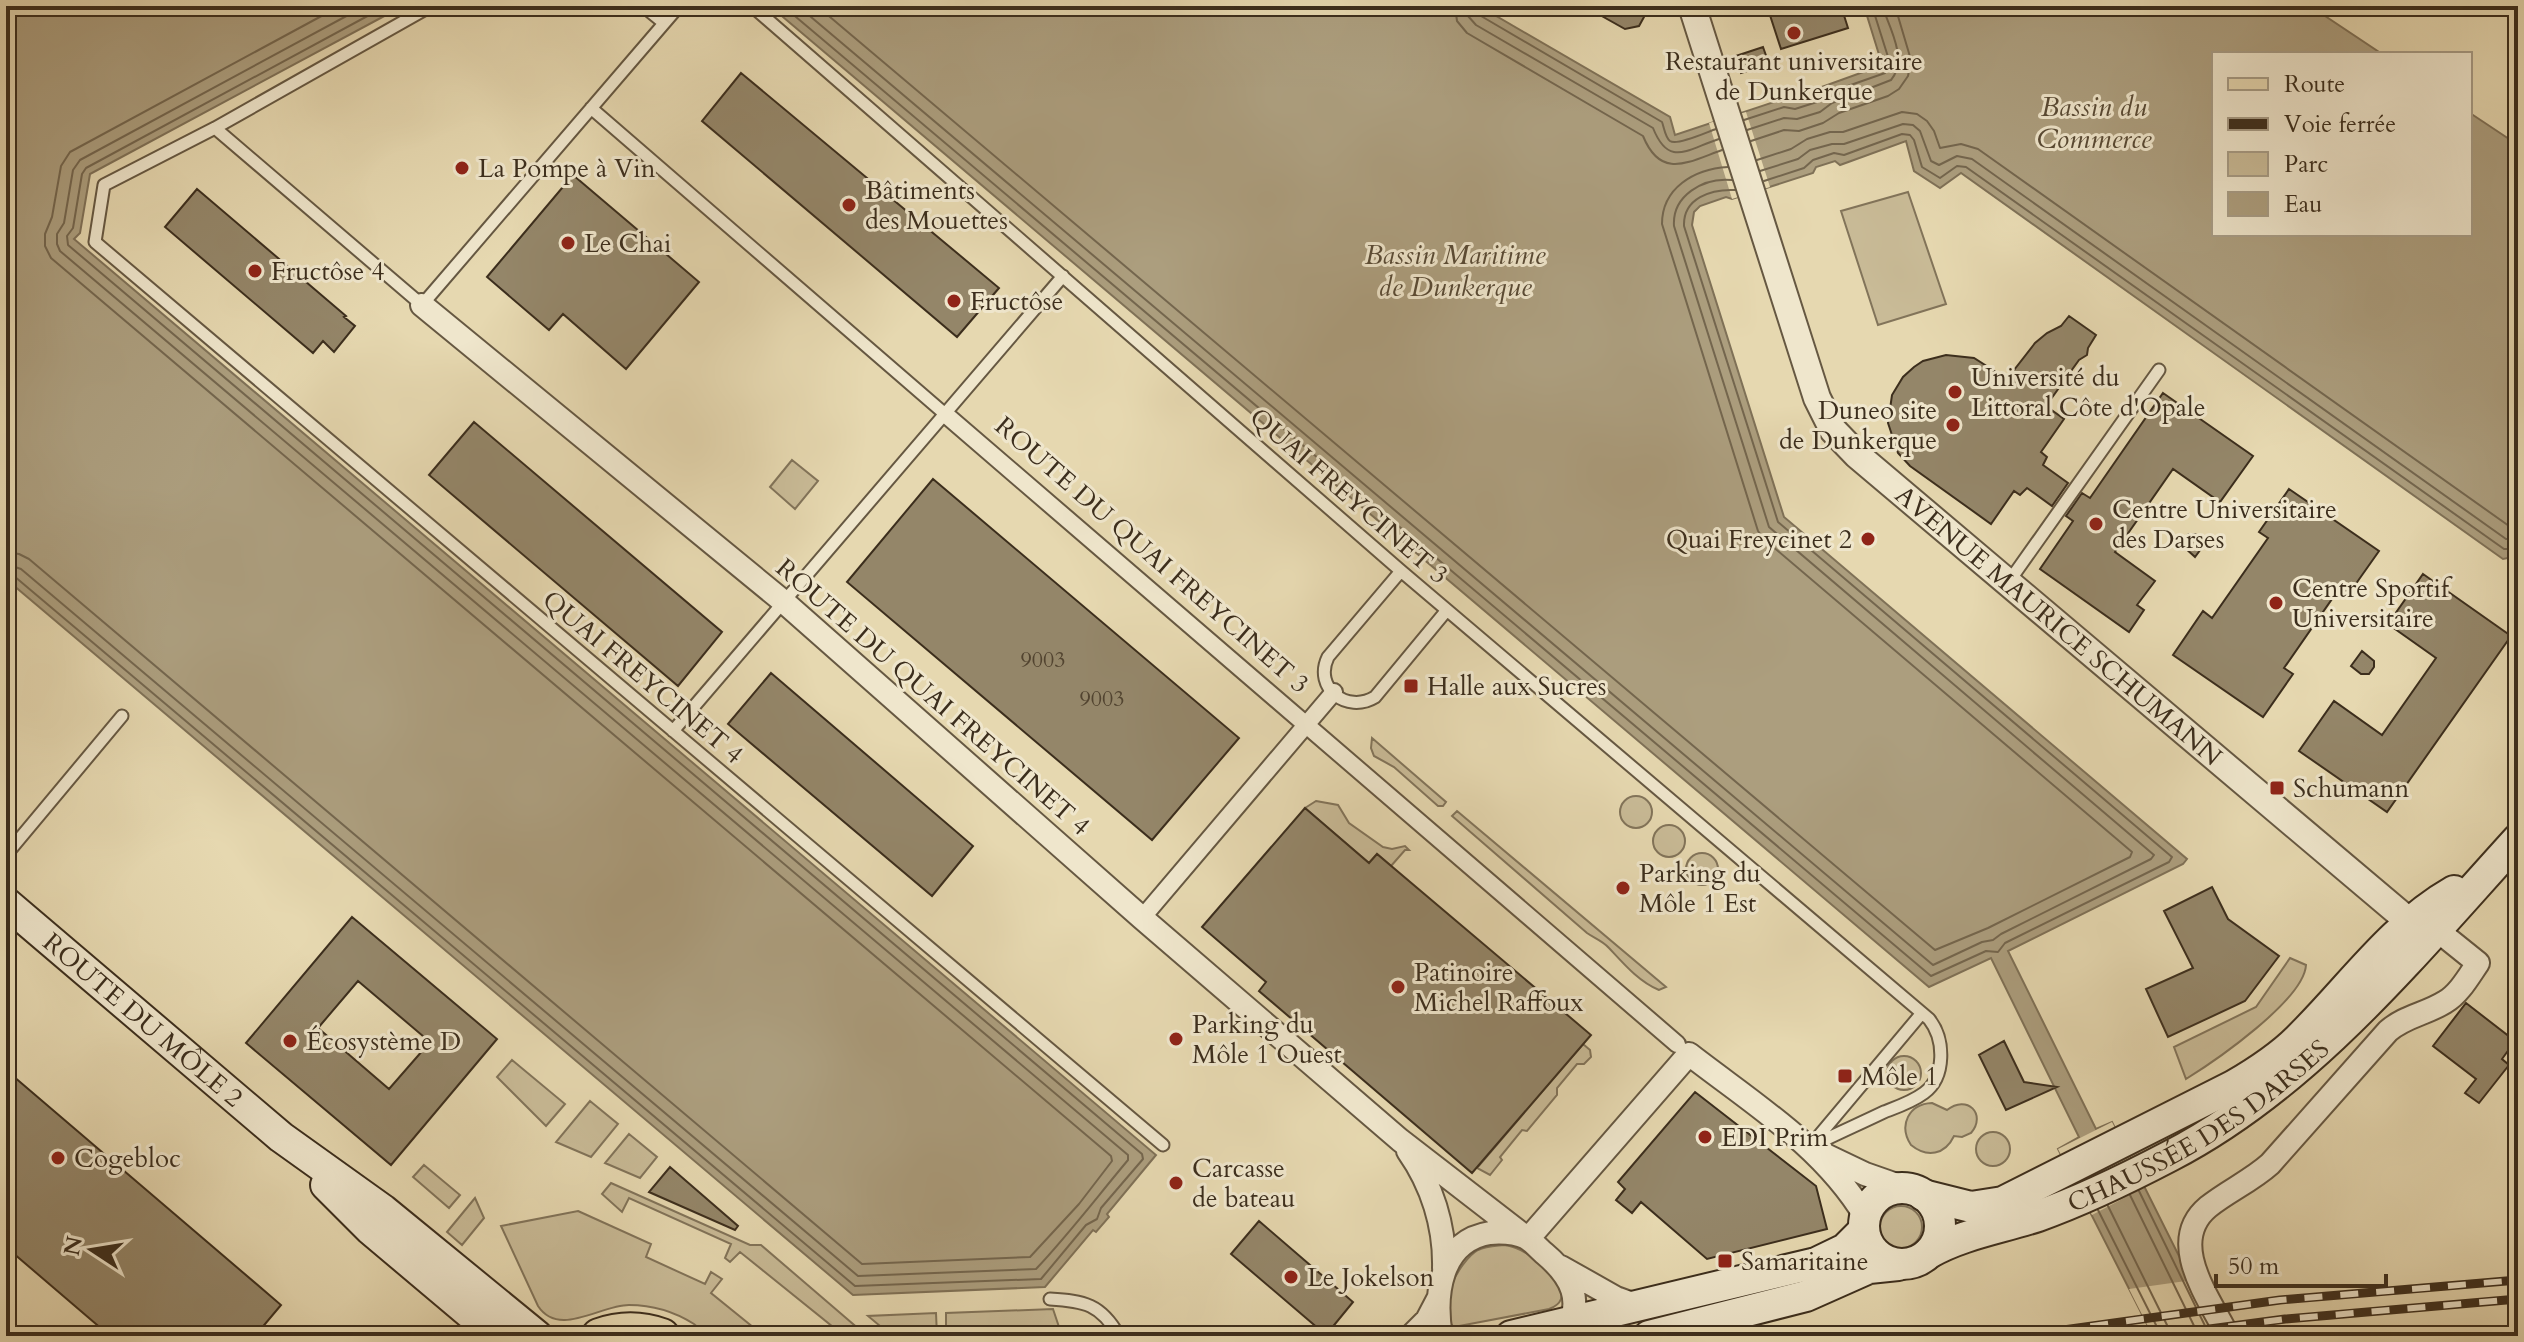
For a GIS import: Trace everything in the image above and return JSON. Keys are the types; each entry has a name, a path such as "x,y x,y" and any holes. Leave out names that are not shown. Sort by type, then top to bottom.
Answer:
{"main road":[{"path":"2423,926 2441,898 2490,869 2518,839"},
{"name":"ROUTE DU MÔLE 2","path":"6,903 281,1137 383,1210 537,1336"},
{"name":"CHAUSSÉE DES DARSES","path":"1929,1253 1955,1240 2011,1225 2133,1138 2233,1086 2278,1057 2423,926"},
{"name":"CHAUSSÉE DES DARSES","path":"1914,1192 1954,1204 1978,1207 2057,1193 2149,1166 2198,1141 2272,1091 2333,1036 2423,926"},
{"name":"ROUTE DU MÔLE 2","path":"281,1137 358,1219 497,1336"},
{"path":"1511,1336 1568,1329 1639,1306 1816,1263 1845,1249 1864,1223 1870,1205 1893,1189 1914,1192 1934,1206 1940,1221 1939,1237 1929,1253 1916,1262 1869,1268 1806,1296 1649,1336"},
{"path":"1864,1223 1871,1250 1883,1260 1898,1265"},
{"path":"599,1336 634,1330 662,1336"}],"street":[{"name":"AVENUE MAURICE SCHUMANN","path":"1692,6 1817,398 1833,430 1857,455 2008,583 2423,926"},
{"name":"ROUTE DU QUAI FREYCINET 4","path":"422,305 784,602 1142,918 1400,1140 1560,1266 1623,1302 1639,1306"},
{"name":"ROUTE DU QUAI FREYCINET 3","path":"945,414 1683,1049 1810,1147 1848,1190 1864,1223"},
{"path":"1142,918 1334,692"},
{"path":"2228,1336 2191,1258 2189,1238 2195,1221 2213,1203 2270,1164 2388,1031 2404,1019 2444,1003 2464,982 2478,963 2423,926"},
{"path":"1411,1336 1427,1320 1453,1253 1473,1238 1494,1233 1528,1239 1683,1049"},
{"name":"ROUTE DU QUAI FREYCINET 4","path":"1400,1140 1422,1173 1437,1210 1443,1237 1444,1271"},
{"name":"ROUTE DU QUAI FREYCINET 3","path":"1810,1147 1865,1174 1914,1192"},
{"path":"1560,1266 1569,1279 1573,1293 1568,1329"},
{"path":"1438,1298 1441,1336"}],"lane":[{"path":"431,6 215,128 422,305 679,6"},
{"path":"643,6 664,23"},
{"name":"QUAI FREYCINET 3","path":"752,6 1401,571 1922,1013"},
{"name":"ROUTE DU QUAI FREYCINET 3","path":"591,108 945,414"},
{"name":"QUAI FREYCINET 4","path":"215,128 104,185 95,242 1163,1145"},
{"path":"673,731 1063,276"},
{"path":"2008,583 2159,370"},
{"path":"1401,571 1328,657 1324,667 1328,687 1353,703 1365,703 1375,697 1447,610"},
{"path":"6,855 122,716"},
{"path":"1922,1013 1935,1027 1940,1042 1938,1072 1930,1087 1912,1100 1810,1147 1922,1013"},
{"path":"1050,1299 1071,1300 1093,1307 1104,1314 1119,1336"}],"green space":[{"path":"1908,192 1946,304 1878,325 1841,211"},
{"path":"792,460 818,481 795,509 770,487"},
{"path":"1372,738 1446,802 1443,806 1438,806 1394,767 1374,756"},
{"path":"1636,796 1647,801 1652,812 1647,823 1636,828 1625,823 1620,812 1625,801"},
{"path":"1316,801 1338,805 1349,823 1383,847 1392,849 1405,846 1409,850 1405,850 1391,866 1377,854 1369,863 1305,808"},
{"path":"1457,811 1666,987 1659,990 1638,977 1607,946 1587,933 1452,816"},
{"path":"1669,825 1680,830 1685,841 1680,852 1669,857 1658,852 1653,841 1658,830"},
{"path":"1702,853 1713,858 1718,869 1713,880 1702,885 1691,880 1686,869 1691,858"},
{"path":"2290,958 2306,965 2290,995 2256,1028 2186,1079 2174,1047 2256,1007"},
{"path":"1583,1044 1590,1050 1591,1057 1584,1064 1577,1064 1557,1088 1557,1095 1527,1131 1522,1130 1490,1175 1477,1168"},
{"path":"1904,1056 1916,1061 1921,1073 1916,1085 1904,1090 1892,1085 1887,1073 1892,1061"},
{"path":"512,1060 565,1104 546,1126 497,1077"},
{"path":"590,1101 618,1124 591,1157 556,1142"},
{"path":"1932,1103 1947,1110 1961,1104 1968,1105 1976,1113 1977,1119 1971,1133 1954,1136 1941,1151 1929,1153 1911,1145 1906,1123 1917,1107"},
{"path":"1993,1132 2005,1137 2010,1149 2005,1161 1993,1166 1981,1161 1976,1149 1981,1137"},
{"path":"629,1134 657,1157 640,1178 605,1163"},
{"path":"424,1165 460,1195 449,1208 413,1177"},
{"path":"611,1183 750,1245 761,1245 867,1336 826,1336 833,1327 740,1252 730,1262 725,1258 731,1244 629,1198 622,1212 602,1194"},
{"path":"475,1198 484,1218 462,1245 447,1232"},
{"path":"1901,1206 1916,1212 1922,1227 1916,1242 1901,1248 1886,1242 1880,1227 1886,1212"},
{"path":"578,1211 651,1244 646,1257 705,1284 711,1272 722,1279 711,1293 764,1336 708,1336 679,1316 638,1305 618,1306 568,1320 547,1315 538,1306 501,1226"},
{"path":"1504,1245 1528,1254 1561,1283 1559,1302 1549,1309 1454,1327 1448,1320 1446,1310 1456,1275 1478,1250"},
{"path":"1053,1309 1062,1336 946,1336 946,1313"},
{"path":"936,1313 937,1336 892,1336 868,1316"}],"water":[{"path":"6,6 403,6 90,174 80,233 74,239 1156,1155 1107,1214 1109,1217 1096,1232 1093,1230 1045,1287 853,1295 6,579"},
{"name":"Bassin Maritime de Dunkerque","path":"770,6 1479,6 1670,117 1675,135 1789,97 1793,101 1815,94 1816,89 1880,66 1864,6 2310,6 2379,52 2212,52 2212,236 2472,236 2472,114 2518,145 2518,556 2503,559 1961,173 1940,188 1914,171 1906,141 1840,165 1835,161 1816,167 1813,173 1732,199 1726,197 1700,206 1694,212 1692,225 1784,517 2187,859 2183,864 2008,951 2096,1129 2112,1122 2219,1336 2153,1336 2058,1149 2079,1137 1991,958 1929,987"}],"pier":[{"path":"1746,112 1770,187 1732,199 1709,123"},
{"path":"2112,1122 2145,1187 2092,1215 2058,1149"},
{"path":"2193,1280 2219,1336 2153,1336 2129,1289"}],"building":[{"path":"1584,6 1645,6 1644,17 1639,26 1625,29"},
{"name":"Restaurant universitaire de Dunkerque","path":"1767,6 1841,6 1848,28 1781,49"},
{"path":"1763,47 1769,64 1741,73 1736,56"},
{"name":"Bâtiments des Mouettes","path":"741,73 999,288 957,337 702,121"},
{"name":"Le Chai","path":"573,175 699,282 626,369 563,314 549,330 487,277"},
{"name":"Fructôse 4","path":"197,189 355,326 334,352 323,341 313,353 165,227"},
{"path":"2069,316 2096,335 2087,355 2079,360 2046,406 2064,419 2041,452 2047,457 2043,465 2068,483 2052,506 2027,488 2020,495 2014,491 1991,524 1910,466 1898,453 1888,423 1892,395 1903,377 1914,367 1923,361 1946,355 1974,358 2007,379 2035,343 2061,326"},
{"name":"Centre Universitaire des Darses","path":"2163,393 2253,456 2220,502 2173,469 2115,552 2155,581 2137,605 2144,610 2129,632 2040,569 2073,521 2066,516 2082,493 2090,498"},
{"path":"474,422 722,632 678,686 429,475"},
{"path":"933,479 1239,738 1152,840 847,582"},
{"name":"Centre Sportif Universitaire","path":"2289,489 2379,551 2348,595 2339,589 2284,668 2293,674 2263,717 2173,655 2203,611 2212,618 2268,538 2259,532"},
{"path":"2195,534 2206,542 2195,557 2183,546 2184,538"},
{"path":"2423,574 2511,636 2387,812 2299,751 2334,701 2382,735 2436,658 2388,624"},
{"path":"2362,651 2374,661 2369,674 2361,674 2351,666"},
{"path":"771,673 973,846 932,896 728,724"},
{"name":"Patinoire Michel Raffoux","path":"1305,808 1369,863 1377,854 1591,1035 1472,1173 1259,991 1266,982 1202,927"},
{"path":"2212,887 2228,919 2279,956 2245,1001 2168,1037 2146,989 2193,968 2164,911"},
{"name":"Écosystème D","path":"352,917 497,1039 391,1165 246,1043","holes":["358,981 430,1042 389,1089 318,1028"]},
{"path":"2466,1003 2515,1041 2502,1059 2509,1065 2479,1103 2465,1093 2476,1079 2433,1046"},
{"path":"2004,1041 2024,1082 2057,1087 2006,1110 1979,1055"},
{"name":"Cogebloc","path":"6,1070 281,1305 255,1336 110,1336 6,1247"},
{"name":"EDI Prim","path":"1695,1092 1816,1186 1827,1229 1707,1259 1641,1202 1632,1213 1616,1200 1625,1189 1618,1182"},
{"path":"670,1167 738,1226 735,1230 649,1192"},
{"name":"Le Jokelson","path":"1259,1221 1353,1302 1326,1335 1231,1254"}],"railway":[{"path":"2019,1336 2280,1300 2518,1280"},
{"path":"2157,1336 2285,1319 2518,1299"}],"place":[{"name":"Restaurant universitaire de Dunkerque","path":"1794,33"},
{"name":"La Pompe à Vin","path":"462,168"},
{"name":"Bâtiments des Mouettes","path":"849,205"},
{"name":"Le Chai","path":"568,243"},
{"name":"Fructôse 4","path":"255,271"},
{"name":"Fructôse","path":"954,301"},
{"name":"Université du Littoral Côte d'Opale","path":"1955,392"},
{"name":"Duneo site de Dunkerque","path":"1953,425"},
{"name":"Centre Universitaire des Darses","path":"2096,524"},
{"name":"Quai Freycinet 2","path":"1868,539"},
{"name":"Centre Sportif Universitaire","path":"2276,603"},
{"name":"Halle aux Sucres","path":"1411,686"},
{"name":"Schumann","path":"2277,788"},
{"name":"Parking du Môle 1 Est","path":"1623,888"},
{"name":"Patinoire Michel Raffoux","path":"1398,987"},
{"name":"Parking du Môle 1 Ouest","path":"1176,1039"},
{"name":"Écosystème D","path":"290,1041"},
{"name":"Môle 1","path":"1845,1076"},
{"name":"EDI Prim","path":"1705,1137"},
{"name":"Cogebloc","path":"58,1158"},
{"name":"Carcasse de bateau","path":"1176,1183"},
{"name":"Samaritaine","path":"1725,1261"},
{"name":"Le Jokelson","path":"1291,1277"}],"water label":[{"name":"Bassin du Commerce","path":"2094,123"}]}
